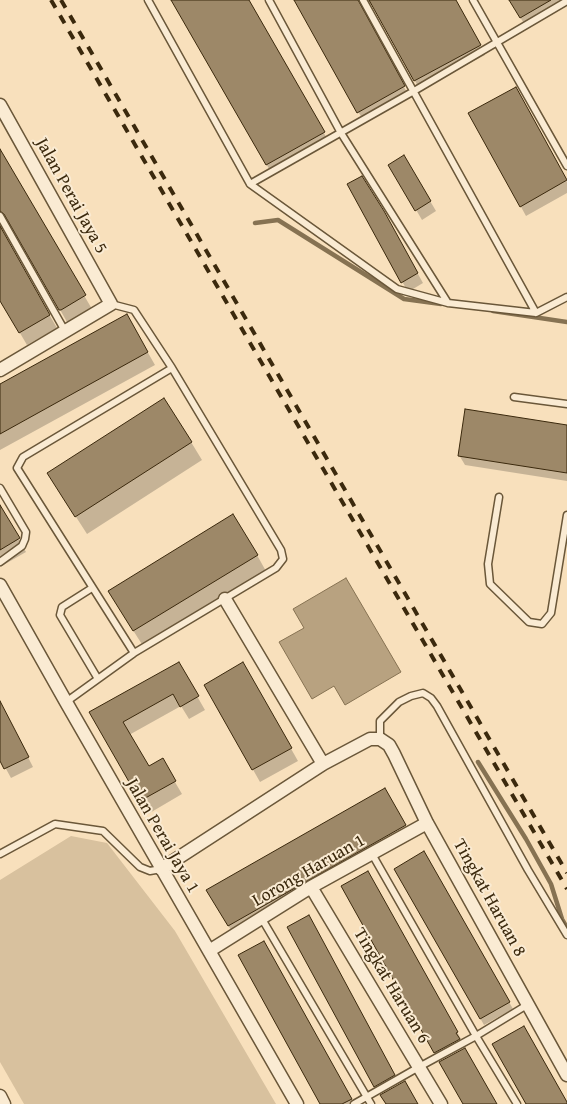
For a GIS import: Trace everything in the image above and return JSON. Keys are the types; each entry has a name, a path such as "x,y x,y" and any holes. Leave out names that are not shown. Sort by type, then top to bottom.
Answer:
{"street":[{"name":"Jalan Perai Jaya 5","path":"1,109 111,304"},
{"path":"1,367 111,304"},
{"name":"Jalan Perai Jaya 1","path":"0,585 161,870 297,1104"},
{"path":"225,599 323,764"},
{"path":"161,870 323,764 370,739 380,739"},
{"name":"Tingkat Haruan 8","path":"380,739 389,745 394,754 427,823 567,1076"},
{"name":"Lorong Haruan 1","path":"209,951 312,887 427,823"},
{"name":"Tingkat Haruan 6","path":"312,887 440,1104"},
{"path":"0,1096 4,1104"}],"lane":[{"path":"148,0 250,184 397,289 448,304 536,313 567,297"},
{"path":"269,0 341,133 448,304"},
{"path":"363,0 536,313"},
{"path":"473,0 567,166"},
{"path":"250,184 567,1"},
{"path":"0,216 65,331"},
{"path":"66,702 134,653 276,568 283,559 281,550 172,368 134,310 111,304"},
{"path":"134,653 17,468 23,458 172,368"},
{"path":"514,396 567,404"},
{"path":"0,488 26,532 26,539 22,546 0,562"},
{"path":"499,497 488,564 490,584 529,622 542,624 551,613 567,515"},
{"path":"92,588 62,607 60,615 98,679"},
{"path":"380,739 380,720 399,702 423,693 431,698 567,935"},
{"path":"0,854 55,824 103,831 140,867 150,871 161,870"},
{"path":"372,854 476,1036 518,1104"},
{"path":"262,919 371,1104"},
{"path":"354,1104 528,1005"}],"shaded area":[{"path":"346,578 401,672 345,705 334,686 312,699 279,642 304,628 293,609"},
{"path":"71,836 107,843 175,931 276,1104 24,1104 0,1062 0,880"}],"building":[{"path":"171,0 249,0 325,132 266,165"},
{"path":"294,0 358,0 405,86 357,113"},
{"path":"369,0 456,0 481,45 414,81"},
{"path":"509,0 551,0 520,18"},
{"path":"516,87 567,180 520,207 468,113"},
{"path":"0,149 86,295 61,310 59,310 4,214 0,211"},
{"path":"404,155 431,201 415,211 388,165"},
{"path":"362,176 384,211 418,273 401,283 347,184"},
{"path":"0,226 50,315 19,333 0,301"},
{"path":"127,314 148,352 0,434 0,384"},
{"path":"164,398 192,442 75,517 47,473"},
{"path":"465,409 567,425 567,473 458,456"},
{"path":"0,505 20,538 0,550"},
{"path":"233,514 258,555 133,631 108,591"},
{"path":"179,662 199,696 180,707 173,694 123,722 149,766 163,758 176,781 140,801 89,712"},
{"path":"243,662 292,748 252,770 204,685"},
{"path":"0,701 29,757 4,769 0,761"},
{"path":"385,788 406,825 228,926 206,890"},
{"path":"424,851 510,1002 480,1019 394,869"},
{"path":"368,871 458,1032 456,1033 460,1039 434,1053 341,886"},
{"path":"309,915 395,1075 374,1087 287,927"},
{"path":"264,941 352,1099 342,1104 320,1104 238,955"},
{"path":"524,1026 567,1104 526,1104 492,1044"},
{"path":"465,1048 497,1104 463,1104 439,1062"},
{"path":"405,1081 418,1104 386,1104 380,1095"}],"waterway":[{"path":"255,223 278,220 404,299 441,304"},
{"path":"493,311 567,322"},
{"path":"478,762 526,839 551,884 562,919 567,928"}],"railway":[{"path":"51,0 567,889"},
{"path":"61,0 567,873"}]}
